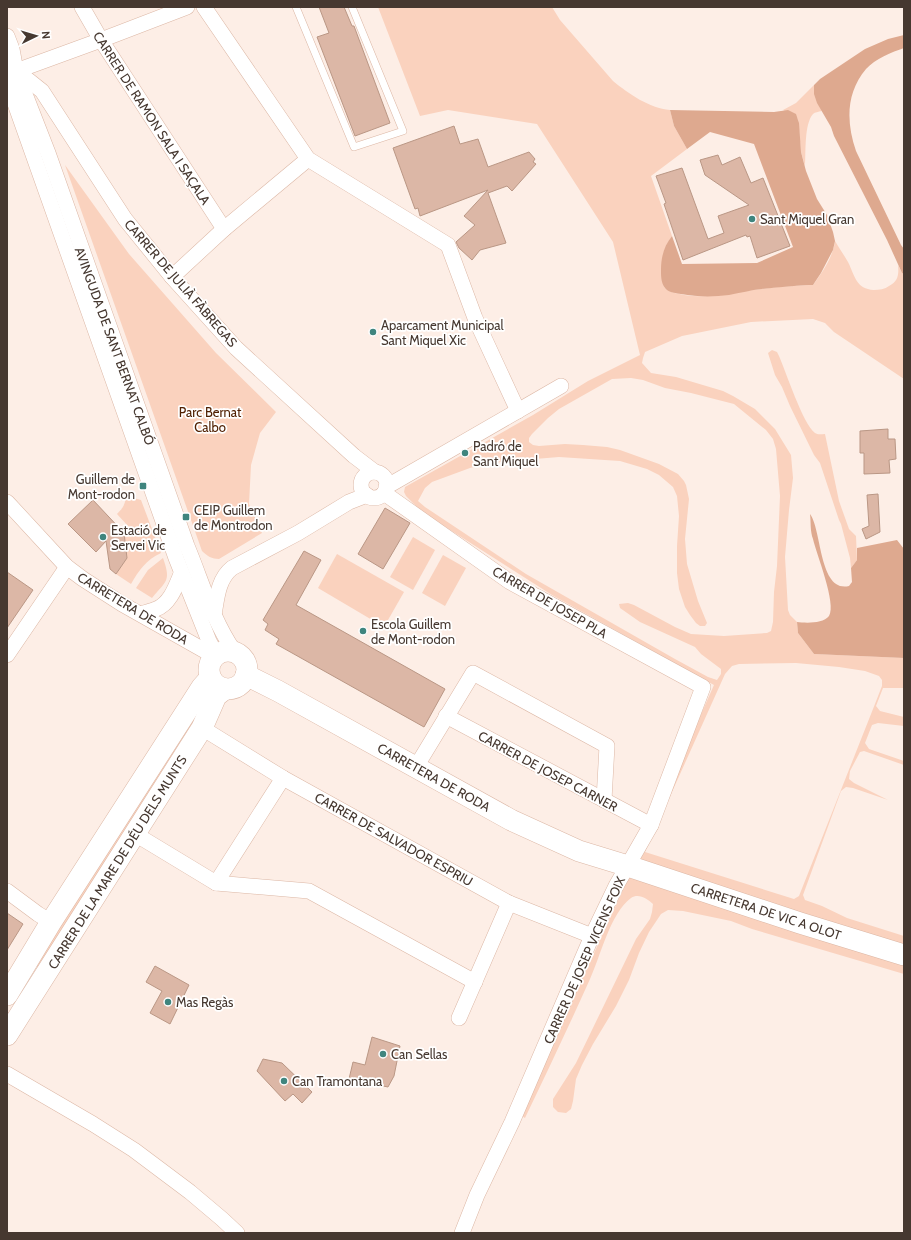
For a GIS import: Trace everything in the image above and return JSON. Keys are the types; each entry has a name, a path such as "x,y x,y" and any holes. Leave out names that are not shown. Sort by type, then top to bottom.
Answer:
{"street":[{"name":"CARRER DE RAMON SALA I SAÇALA","path":"82,7 101,40 224,229"},
{"path":"10,78 101,40 187,7"},
{"path":"204,7 308,159 448,245 475,318 518,411"},
{"name":"AVINGUDA DE SANT BERNAT CALBÓ","path":"7,36 12,49 10,78 181,574 221,654"},
{"name":"AVINGUDA DE SANT BERNAT CALBÓ","path":"10,78 48,153 182,533 203,590 224,637 221,654"},
{"name":"CARRER DE JULIÀ FÀBREGAS","path":"10,78 42,91 125,219 172,277 236,348 382,482"},
{"path":"172,277 224,229 308,159"},
{"path":"354,456 364,489 376,497 382,482 409,473 562,386"},
{"path":"364,489 363,478 370,472 382,482"},
{"name":"CARRER DE JOSEP PLA","path":"382,482 510,582 703,687"},
{"path":"214,615 219,585 227,572 349,502 364,489"},
{"name":"CARRETERA DE RODA","path":"7,502 67,567 122,604 221,654"},
{"path":"7,655 67,567"},
{"path":"141,614 156,610 162,606 172,594 181,574"},
{"path":"221,654 240,655 246,663 246,676 238,686 231,688 218,683 208,671 209,666 221,654"},
{"path":"416,767 473,673 607,746 604,800"},
{"name":"CARRETERA DE RODA","path":"246,676 278,691 511,820 579,851 628,866"},
{"name":"CARRER DE LA MARE DE DÉU DELS MUNTS","path":"7,995 51,922 202,687 218,683 216,696 202,728 7,1035"},
{"name":"CARRER DE JOSEP VICENS FOIX","path":"462,1233 477,1195 512,1122 592,936 616,886 651,825 703,687"},
{"name":"CARRER DE JOSEP CARNER","path":"446,716 651,825"},
{"name":"CARRER DE SALVADOR ESPRIU","path":"202,728 283,778 509,903 592,936"},
{"path":"216,883 283,778"},
{"path":"135,834 216,883 310,891 475,982"},
{"name":"CARRETERA DE VIC A OLOT","path":"628,866 800,923 904,955"},
{"path":"7,891 51,922"},
{"path":"459,1018 509,903"},
{"path":"7,1074 93,1124 134,1150 190,1192 237,1233"}],"lane":[{"path":"296,7 354,147 402,131 352,7"}],"green space":[{"path":"378,7 552,7 560,20 613,81 626,91 647,103 662,109 670,110 674,126 687,149 651,176 672,236 665,248 662,260 663,280 664,287 666,289 684,295 704,296 723,295 751,290 813,285 830,259 835,241 848,262 857,281 863,287 874,290 887,287 894,282 897,277 898,265 904,274 904,379 834,332 825,323 813,319 751,322 682,336 645,352 642,363 651,373 676,377 723,391 755,409 775,429 791,455 793,478 785,557 788,610 790,615 797,622 798,633 814,654 904,658 904,688 883,688 876,706 880,711 904,717 904,726 878,723 872,725 865,743 869,749 904,761 904,765 864,751 860,752 850,771 849,779 888,800 853,788 846,787 841,791 803,895 805,900 847,918 904,936 904,974 752,929 731,921 683,911 668,910 661,914 649,932 629,980 616,1006 582,1065 576,1079 571,1109 566,1113 558,1112 553,1107 553,1099 576,1063 636,939 650,919 653,904 643,897 637,896 631,898 617,914 582,997 525,1118 520,1115 627,881 714,685 552,595 422,512 406,496 404,492 405,487 533,415 588,381 640,355 613,242 537,124 448,110 420,116","holes":["631,378 643,380 665,388 734,404 766,430 773,439 776,449 780,496 777,566 771,631 767,633 724,636 691,634 634,605 628,603 619,604 620,608 640,622 695,647 701,654 721,669 721,674 717,680 708,677 675,659 526,574 418,501 425,488 432,482 488,463 559,457 620,461 647,469 659,475 673,487 677,496 679,516 677,573 679,589 685,607 690,615 700,626 705,626 707,623 698,601 687,564 685,539 689,499 686,485 678,474 659,464 607,447 565,444 539,446 533,445 529,442 529,438 532,434 559,409 612,379","796,663 865,671 879,676 882,680 882,686 799,896 794,899 645,852 725,674 732,666 739,664"]},
{"path":"814,85 816,98 822,111 813,114 808,125 805,166 801,152 798,119 783,110 796,103"},
{"name":"Parc Bernat Calbo","path":"65,165 129,254 216,353 276,412 260,433 251,465 249,504 262,533 219,559 210,557 202,551"},
{"path":"772,350 777,352 779,356 800,409 810,428 816,434 825,434 839,501 849,529 856,536 857,560 851,568 850,558 841,524 820,463 814,455 775,375 768,353"},
{"path":"126,496 141,500 161,553 143,566 131,584 116,574 127,558 124,533 128,526 117,514 125,502"},
{"path":"413,537 435,550 413,590 390,577"},
{"path":"337,554 404,592 384,627 318,588"},
{"path":"443,555 466,568 445,606 422,593"},
{"path":"163,558 167,571 166,580 152,598 136,588 148,570"},
{"path":"202,698 209,703 41,969 34,965"}],"shaded area":[{"path":"904,35 904,48 874,62 859,78 851,98 849,119 856,151 904,249 904,274 902,273 887,240 834,136 831,127 817,103 814,94 814,85 820,79 865,49 888,39"},
{"path":"670,110 774,112 788,110 796,114 799,123 801,152 806,171 817,199 827,215 835,241 833,250 813,285 768,288 729,295 711,296 693,296 675,293 665,288 661,278 662,261 665,248 672,236 682,264 757,263 793,247 754,144 710,132 687,149 674,126"},
{"path":"810,514 814,522 827,571 832,580 839,586 849,586 852,582 851,568 857,560 857,548 897,540 904,549 904,658 814,654 798,633 797,622 805,623 826,619 831,610 825,578 812,536"}],"building":[{"path":"319,7 344,7 352,26 354,26 390,123 355,136 317,37 329,33"},
{"path":"454,126 460,144 478,139 488,167 529,152 535,159 533,162 536,164 512,191 507,186 488,193 506,243 480,250 472,260 459,248 456,242 475,225 464,216 488,190 420,216 418,208 415,209 393,148"},
{"path":"718,155 722,165 740,157 751,183 763,178 790,246 757,258 750,236 747,237 746,235 683,260 664,204 666,203 656,176 682,168 708,239 724,233 718,216 749,205 705,175 700,160"},
{"path":"888,429 888,439 895,439 896,459 889,460 890,473 864,474 864,453 860,453 860,431"},
{"path":"878,494 880,532 866,539 862,529 869,526 867,495"},
{"name":"Estació de Servei Vic","path":"93,500 124,533 127,558 116,574 110,569 106,541 96,552 68,524"},
{"path":"385,508 410,523 383,569 358,554"},
{"path":"304,551 321,560 296,605 445,689 424,727 276,644 279,639 265,630 268,624 263,620"},
{"path":"7,572 33,590 7,628"},
{"path":"7,913 23,924 7,950"},
{"name":"Mas Regàs","path":"155,966 189,985 170,1024 150,1013 162,991 146,982"},
{"name":"Can Sellas","path":"372,1037 400,1046 394,1076 388,1087 349,1079 353,1062 365,1065"},
{"name":"Can Tramontana","path":"263,1059 282,1063 312,1092 302,1103 293,1094 285,1101 257,1071"}],"place":[{"name":"Sant Miquel Gran","path":"752,219"},
{"name":"Aparcament Municipal Sant Miquel Xic","path":"373,332"},
{"name":"Padró de Sant Miquel","path":"465,453"},
{"name":"Guillem de Mont-rodon","path":"143,486"},
{"name":"CEIP Guillem de Montrodon","path":"186,517"},
{"name":"Estació de Servei Vic","path":"103,537"},
{"name":"Escola Guillem de Mont-rodon","path":"363,631"},
{"name":"Mas Regàs","path":"168,1002"},
{"name":"Can Sellas","path":"383,1054"},
{"name":"Can Tramontana","path":"284,1081"}]}
